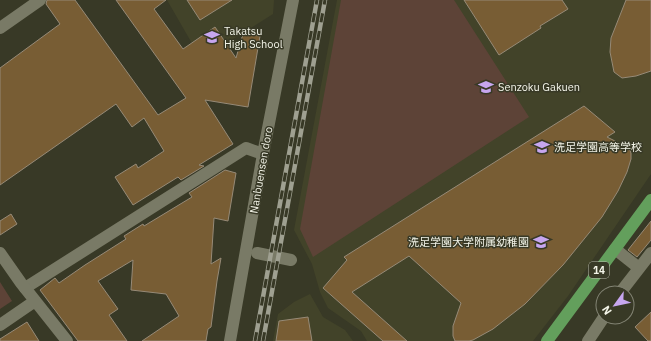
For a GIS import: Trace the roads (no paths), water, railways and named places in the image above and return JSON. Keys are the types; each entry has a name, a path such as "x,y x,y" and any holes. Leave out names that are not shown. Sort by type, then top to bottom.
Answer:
{"main road":[{"name":"14","path":"547,341 651,200"}],"street":[{"path":"0,28 40,0"},
{"name":"Nanbuensen doro","path":"230,341 263,154 293,0"},
{"path":"25,288 246,148 263,154"},
{"path":"615,249 639,268"},
{"path":"0,253 25,288 67,341"},
{"path":"257,253 291,260"},
{"path":"626,285 651,253"},
{"path":"0,325 35,300"},
{"path":"588,341 599,325"}],"railway":[{"path":"255,341 317,0"},
{"path":"263,341 325,0"}],"place":[{"name":"Takatsu High School","path":"212,37"},
{"name":"Senzoku Gakuen","path":"486,87"},
{"name":"洗足学園高等学校","path":"542,147"},
{"name":"洗足学園大学附属幼稚園","path":"541,242"}]}
